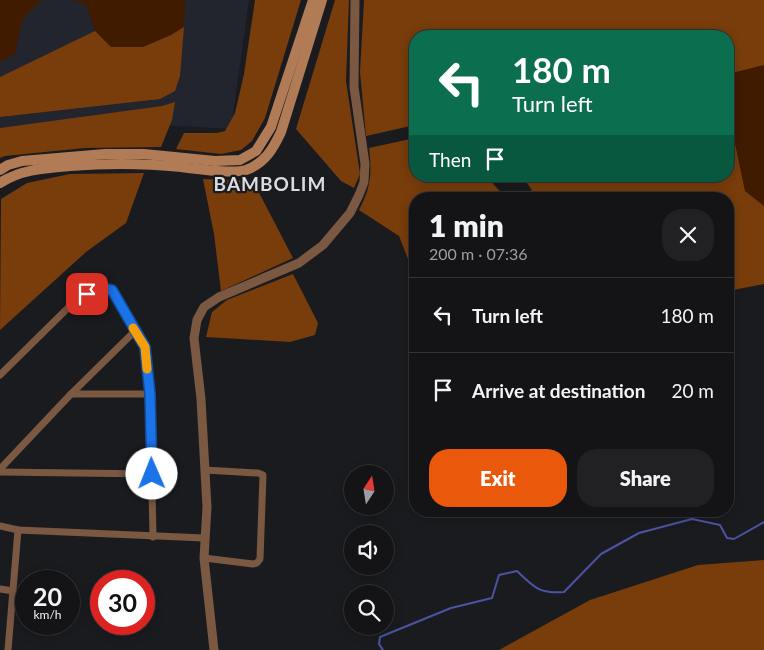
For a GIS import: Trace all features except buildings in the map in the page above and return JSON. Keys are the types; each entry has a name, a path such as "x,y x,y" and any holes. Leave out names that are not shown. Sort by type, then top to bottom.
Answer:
{"main road":[{"path":"0,170 22,161 105,154 144,154 215,162 240,160 256,151 271,127 313,0"},
{"path":"0,183 13,175 38,169 144,163 214,170 244,170 262,162 273,149 282,132 322,0"}],"street":[{"path":"214,650 204,558 207,507 201,399 194,338 197,320 204,308 219,297 299,263 323,245 350,213 364,182 365,164 354,87 355,0"},
{"path":"0,376 76,300 98,288 112,290 145,347 150,394 153,537"},
{"path":"0,471 71,394 135,331"},
{"path":"71,394 150,394"},
{"path":"204,558 253,564 257,563 260,559 263,476 258,473 205,470"},
{"path":"0,471 152,474"},
{"path":"0,526 18,530 204,538"},
{"path":"8,650 18,530"},
{"path":"0,589 13,591"}],"shaded area":[{"path":"0,0 249,0 231,129 162,125 0,145"},
{"path":"0,0 46,0 40,1 22,21 15,54 0,62"},
{"path":"74,0 185,0 184,27 143,47 111,47 95,31 86,5"},
{"path":"255,0 301,0 265,118 252,141 241,150 221,154 176,149 184,133 217,133 225,131 235,113 244,74"},
{"path":"335,0 349,0 346,81 360,174 354,188 341,181 296,129"},
{"path":"364,0 764,0 764,65 734,72 734,30 409,30 409,126 366,136 360,72"},
{"path":"184,27 180,76 175,91 160,99 0,117 0,77 95,31 111,47 143,47"},
{"path":"764,65 764,206 745,191 734,139 734,72"},
{"path":"175,102 172,120 161,147 85,148 0,158 0,128 162,106"},
{"path":"409,139 409,182 491,182 501,192 409,192 409,262 399,236 359,210 370,180 369,148"},
{"path":"734,139 745,191 764,206 764,284 734,290 734,192 528,192 532,190 526,182 734,182"},
{"path":"144,173 126,223 86,252 0,330 1,199 27,183 70,174"},
{"path":"203,179 253,181 293,258 221,291 214,234"},
{"path":"293,274 318,323 315,335 290,342 206,337 212,312 227,300"},
{"path":"764,560 764,650 499,650 590,600 698,565"}],"waterway":[{"path":"383,650 379,644 380,637 451,608 492,598 499,575 517,571 537,588 548,592 564,592 601,554 639,533 692,519 720,525 727,538 734,539 764,522"}],"slow traffic":[{"path":"133,328 145,347 147,369"}],"district":[{"name":"BAMBOLIM","path":"270,184"}],"route":[{"path":"87,294 98,288 112,290 145,347 150,394 152,474"}]}
